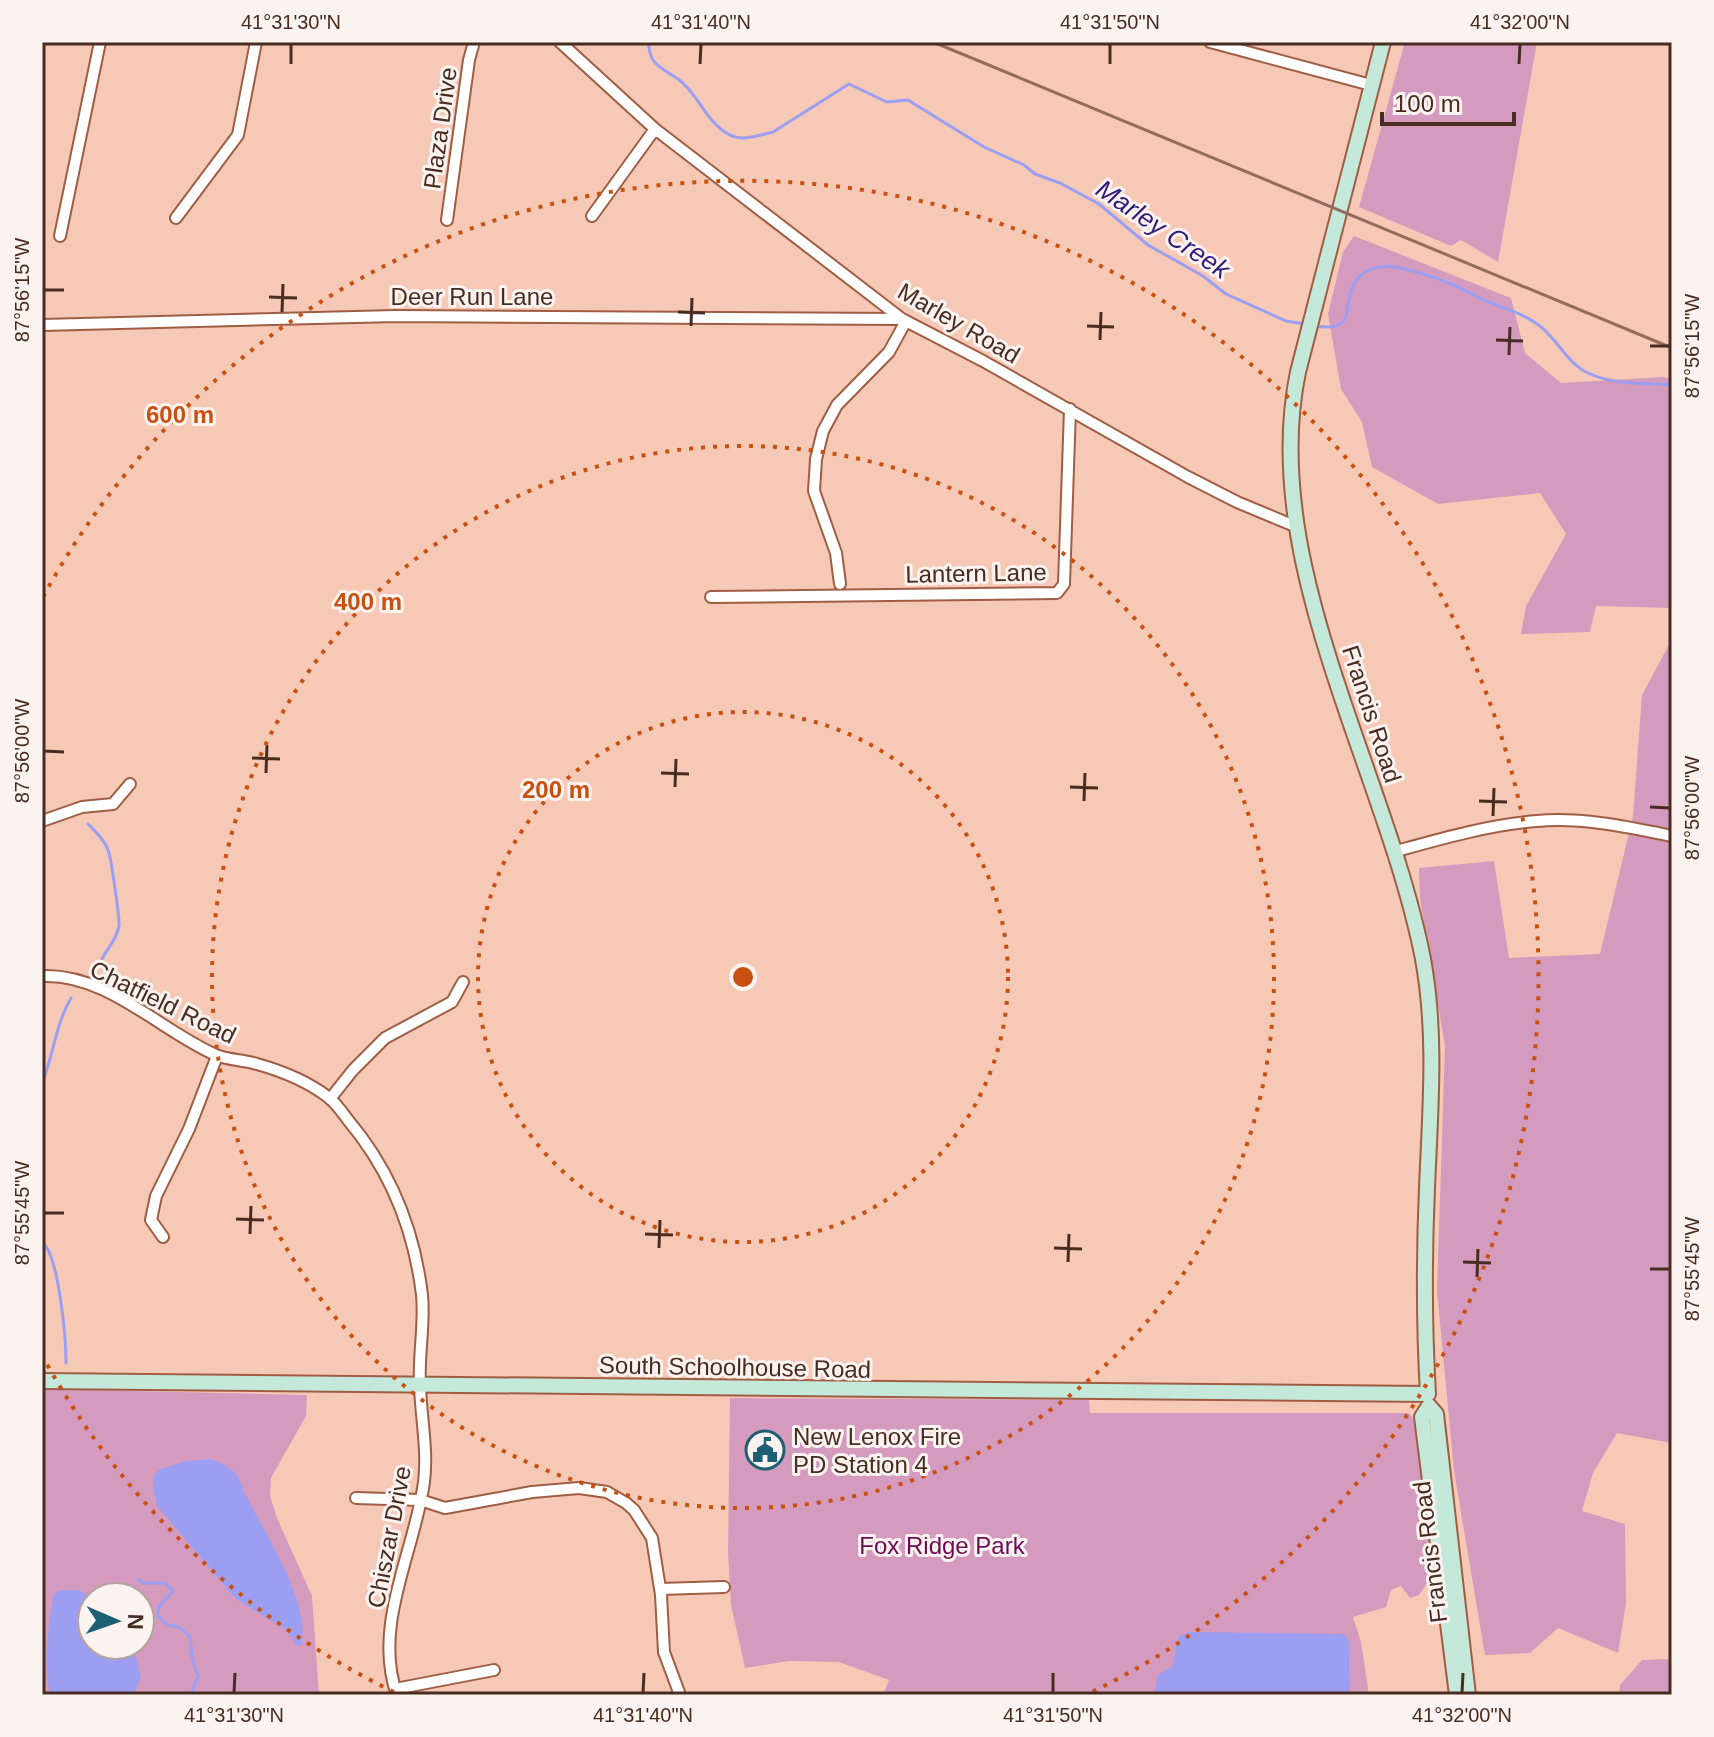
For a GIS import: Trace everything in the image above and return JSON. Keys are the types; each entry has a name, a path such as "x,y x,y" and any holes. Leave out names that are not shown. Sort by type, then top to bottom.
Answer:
{"street":[{"path":"60,236 100,42"},
{"path":"176,218 238,135 256,42"},
{"name":"Plaza Drive","path":"447,220 474,42"},
{"name":"Marley Road","path":"560,42 655,129 904,320 1070,409 1188,477 1297,527"},
{"path":"1210,42 1371,85"},
{"name":"Francis Road","path":"1383,42 1304,349 1296,384 1291,442 1297,527 1317,614 1413,916 1423,958 1432,1038 1425,1235 1428,1400 1422,1417 1457,1695"},
{"path":"592,216 655,129"},
{"name":"Deer Run Lane","path":"42,325 396,316 904,320"},
{"path":"840,584 836,553 814,491 816,459 823,431 837,405 889,352 904,320"},
{"name":"Lantern Lane","path":"711,597 1057,593 1064,584 1070,409"},
{"path":"42,821 82,807 113,804 130,784"},
{"path":"1393,852 1467,832 1539,820 1606,823 1672,836"},
{"name":"Chatfield Road","path":"42,976 57,975 96,987 217,1056 257,1064 295,1077 330,1099 366,1141 393,1185 410,1237 422,1297 420,1386"},
{"path":"330,1099 385,1038 452,1002 463,982"},
{"path":"163,1237 151,1220 156,1196 189,1129 217,1056"},
{"name":"South Schoolhouse Road","path":"42,1381 1428,1400"},
{"name":"Chiszar Drive","path":"396,1692 389,1658 393,1616 424,1482 425,1422 420,1386"},
{"name":"Francis Road","path":"1428,1400 1436,1414 1468,1695"},
{"path":"356,1498 420,1500 445,1508 532,1492 579,1488 607,1492 634,1510 652,1538 660,1589 664,1652 680,1695"},
{"path":"660,1589 724,1587"},
{"path":"396,1692 494,1670"}],"green space":[{"path":"1405,42 1537,42 1498,262 1461,240 1451,246 1359,207"},
{"path":"1354,236 1511,298 1525,353 1561,383 1672,379 1672,608 1596,606 1590,632 1521,634 1526,606 1566,534 1540,493 1438,504 1372,467 1362,422 1341,389 1328,314 1343,252"},
{"path":"1672,639 1672,1443 1617,1433 1593,1473 1582,1511 1625,1524 1626,1603 1618,1653 1558,1628 1530,1653 1485,1655 1454,1471 1437,1291 1445,1046 1420,898 1419,868 1494,861 1509,958 1600,954 1633,816 1642,695"},
{"path":"42,1389 307,1395 306,1416 271,1478 270,1496 312,1596 319,1695 42,1695"},
{"name":"Fox Ridge Park","path":"730,1398 1089,1400 1090,1413 1409,1413 1418,1427 1432,1576 1419,1595 1410,1598 1401,1586 1391,1590 1386,1607 1353,1617 1361,1642 1369,1695 883,1695 889,1680 839,1662 789,1661 745,1668 731,1605 728,1551"},
{"path":"1672,1659 1672,1695 1619,1695 1620,1685 1642,1660"}],"water":[{"path":"211,1459 238,1477 283,1566 299,1607 302,1646 297,1645 285,1629 236,1599 157,1506 153,1486 158,1470 186,1461"},
{"path":"59,1590 76,1590 76,1661 137,1661 141,1678 133,1695 50,1695 47,1644 54,1594"},
{"path":"1189,1632 1344,1634 1349,1642 1350,1695 1154,1695 1158,1675 1173,1666 1178,1637"}],"waterway":[{"name":"Marley Creek","path":"648,42 655,63 685,85 715,123 730,135 746,138 773,132 849,84 887,102 908,100 984,147 1099,204 1148,245 1203,276 1226,294 1286,321 1304,324"},
{"name":"Marley Creek","path":"1315,326 1337,326 1343,322 1356,280 1376,267 1394,267 1446,282 1532,320 1546,331 1574,364 1588,373 1618,382 1672,385"},
{"path":"88,824 108,850 118,913 118,931 102,959"},
{"path":"42,1084 71,998"},
{"path":"42,1242 48,1250 57,1280 66,1363"},
{"path":"138,1579 142,1583 165,1583 173,1591 158,1608 158,1616 190,1637 192,1659 198,1676 191,1695"}],"railway":[{"path":"933,42 1672,348"}],"place":[{"name":"New Lenox Fire PD Station 4","path":"765,1450"}]}
